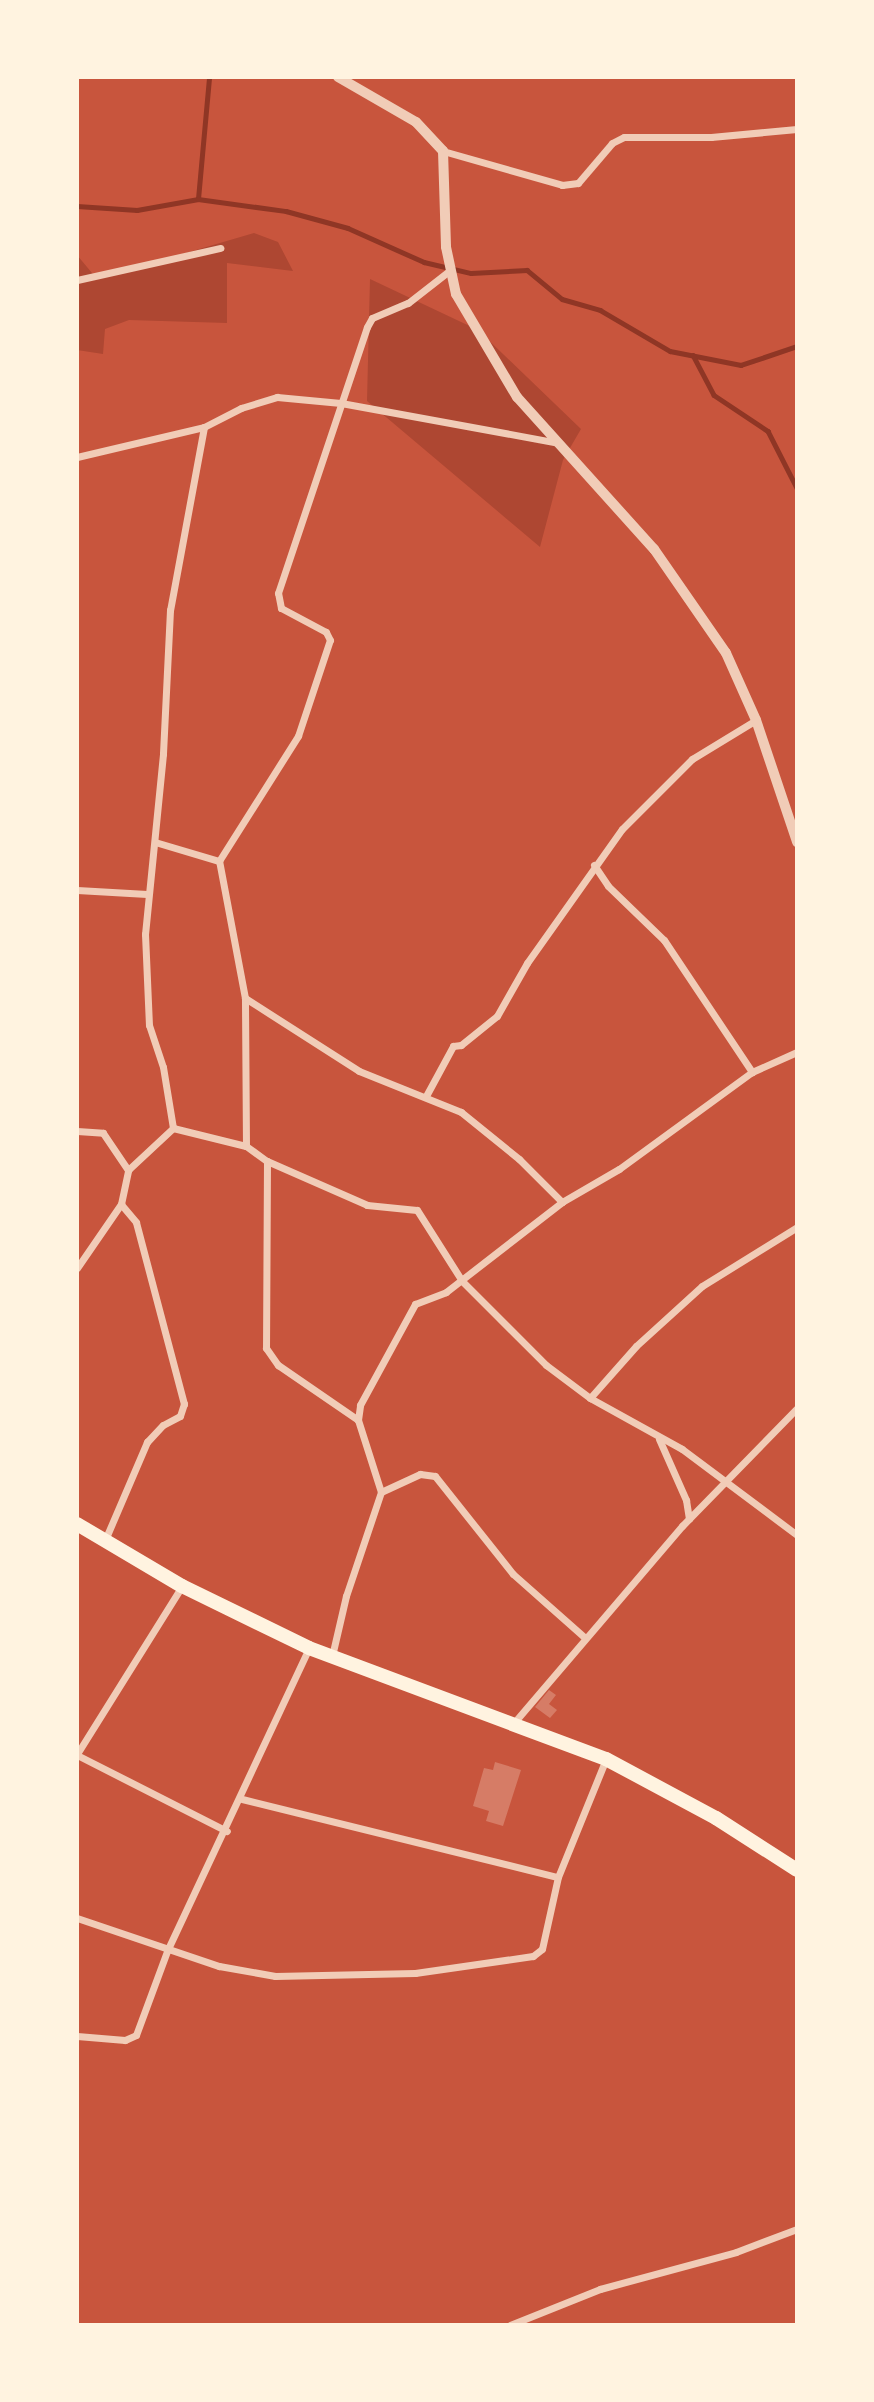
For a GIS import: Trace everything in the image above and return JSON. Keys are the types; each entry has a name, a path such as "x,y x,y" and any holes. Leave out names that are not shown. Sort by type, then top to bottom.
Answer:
{"main road":[{"path":"77,1524 182,1586 309,1648 606,1759 727,1824 797,1870"}],"street":[{"path":"338,77 416,122 443,151 562,185 579,183 612,143 624,137 711,137 797,129"},
{"path":"443,151 449,271 456,294 517,397 563,444 690,595 726,653 756,720 797,842"},
{"path":"77,280 220,248"},
{"path":"246,1146 245,998 219,861 298,736 329,647 326,632 278,602 341,403 372,318 408,303 449,271"},
{"path":"77,457 204,427 241,408 277,397 341,403 563,444"},
{"path":"173,1128 163,1067 149,1026 147,894 155,842 170,610 204,427"},
{"path":"426,1096 453,1046 461,1045 497,1016 594,865 665,783 692,759 756,720"},
{"path":"155,842 219,861"},
{"path":"594,865 608,886 664,940 752,1072"},
{"path":"77,890 147,894"},
{"path":"245,998 359,1071 461,1112 492,1136 562,1202"},
{"path":"332,1657 346,1596 382,1492 358,1420 360,1405 384,1367 392,1340 411,1310 461,1281 562,1202 619,1169 752,1072 797,1052"},
{"path":"173,1128 246,1146 267,1161 367,1205 417,1210 461,1281 517,1339 590,1398 728,1481 797,1535"},
{"path":"77,1268 121,1204 128,1170 173,1128"},
{"path":"77,1131 103,1133 128,1170"},
{"path":"267,1161 266,1348 278,1365 358,1420"},
{"path":"104,1541 147,1442 163,1425 180,1416 184,1404 136,1222 121,1204"},
{"path":"590,1398 636,1346 702,1286 797,1227"},
{"path":"511,1725 689,1519 797,1408"},
{"path":"659,1438 686,1500 689,1519"},
{"path":"382,1492 420,1474 435,1476 513,1574 585,1638"},
{"path":"182,1586 77,1755 227,1831"},
{"path":"77,2036 131,2039 167,1951 242,1799 309,1648"},
{"path":"77,1918 167,1951 275,1976 415,1973 533,1956 542,1949 558,1877 606,1759"},
{"path":"242,1799 558,1877"},
{"path":"510,2325 600,2289 797,2229"}],"shaded area":[{"path":"254,233 278,242 293,271 227,263 227,323 129,320 105,329 103,354 77,350 77,255 97,279"},
{"path":"370,279 478,330 581,429 563,460 540,547 367,401"}],"building":[{"path":"549,1690 556,1695 549,1704 557,1710 550,1718 535,1707"},
{"path":"495,1762 521,1770 503,1826 486,1821 489,1811 473,1806 484,1768 493,1770"}],"waterway":[{"path":"198,199 209,77"},
{"path":"77,206 137,210 198,199 286,211 348,228 424,262 471,273 527,270 562,299 600,310 670,351 741,365 797,346"},
{"path":"693,355 714,395 768,431 797,488"}]}
